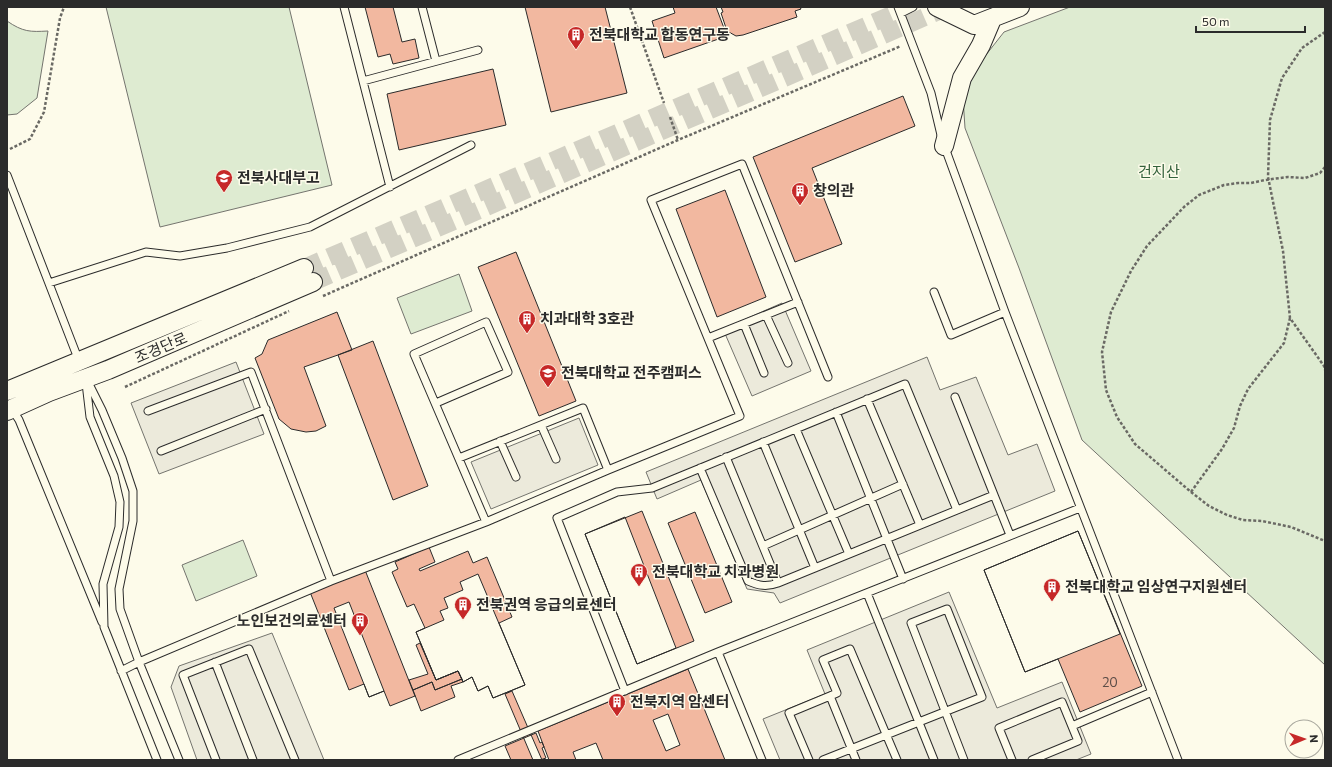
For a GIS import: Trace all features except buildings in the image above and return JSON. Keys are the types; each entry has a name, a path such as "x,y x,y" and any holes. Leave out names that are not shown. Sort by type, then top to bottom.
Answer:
{"street":[{"path":"937,7 974,25 1020,7"},
{"path":"944,146 962,78 981,45 992,19"},
{"name":"조경단로","path":"7,391 83,370 312,282"},
{"name":"조경단로","path":"10,410 49,392 83,370"}],"lane":[{"path":"344,7 390,187"},
{"path":"422,7 436,61"},
{"path":"912,7 899,10 931,93 944,146 1004,312 1178,760"},
{"path":"363,81 478,50"},
{"path":"49,283 146,252 180,256 234,246 310,227 472,145"},
{"path":"121,671 331,580 486,522 740,416 651,200 742,164 828,378"},
{"path":"7,175 83,370 122,458 133,491 133,521 119,588 120,609 139,662 179,760"},
{"path":"934,292 951,334 1004,312"},
{"path":"708,338 798,302"},
{"path":"766,315 788,363"},
{"path":"436,403 508,372 486,322 414,354 486,522"},
{"path":"744,324 764,373"},
{"path":"83,370 90,417 114,476 120,502 119,528 103,584 104,627"},
{"path":"148,411 251,372 331,580"},
{"path":"625,691 557,518 617,492 652,488 905,384 957,510"},
{"path":"955,397 1010,535"},
{"path":"867,400 920,525"},
{"path":"459,458 583,408 608,470"},
{"path":"161,451 266,409"},
{"path":"10,410 19,420 157,760"},
{"path":"836,412 903,579"},
{"path":"542,425 556,459"},
{"path":"796,429 849,554"},
{"path":"500,441 516,477"},
{"path":"763,442 815,568"},
{"path":"726,457 778,583"},
{"path":"700,468 748,582 757,586 768,586 778,583 994,495"},
{"path":"763,546 903,484"},
{"path":"458,760 718,652 1080,508"},
{"path":"867,593 934,760"},
{"path":"823,760 852,749 919,722 945,712 982,697 947,609 911,624 945,712 964,760"},
{"path":"808,760 789,713 837,693 823,660 850,648 897,760"},
{"path":"216,760 183,675 249,649 295,760"},
{"path":"718,652 762,760"},
{"path":"215,662 253,760"},
{"path":"1072,726 1152,692"},
{"path":"830,696 856,760"},
{"path":"1012,760 999,728 1062,702 1078,741 1032,760"}],"path":[{"path":"10,149 30,139 44,112 60,18 64,7"},
{"path":"630,7 664,103"},
{"path":"1325,32 1302,48 1282,78 1270,120 1268,179 1283,252 1290,318 1324,366 1325,370"},
{"path":"312,282 678,140 901,46"},
{"path":"670,117 678,140"},
{"path":"1325,168 1320,173 1305,178 1288,177 1268,179 1251,183 1224,185 1199,195 1184,207 1147,246 1131,271 1111,312 1102,352 1106,390 1117,417 1135,444 1191,492 1208,506 1227,515 1243,520 1262,521 1291,527 1325,542"},
{"path":"125,387 290,311"},
{"path":"1191,492 1222,450 1234,428 1240,406 1248,389 1284,343 1290,318"}],"green space":[{"path":"106,7 289,7 332,185 160,227"},
{"name":"건지산","path":"1070,7 1325,7 1325,665 1082,440 1019,268 965,128 963,98 978,65 1004,32"},
{"path":"7,21 27,30 48,31 37,98 17,114 7,115"},
{"path":"459,274 472,311 411,334 397,298"},
{"path":"243,540 257,576 196,601 182,565"}],"shaded area":[{"path":"782,303 811,371 752,396 723,329"},
{"path":"927,357 940,390 976,377 1008,455 1037,444 1055,491 780,603 774,593 747,589 701,480 657,499 646,472"},
{"path":"236,362 264,434 159,474 131,403"},
{"path":"579,418 598,465 491,509 471,462"},
{"path":"949,592 997,708 1062,682 1091,754 1076,760 780,760 763,719 825,694 807,650"},
{"path":"272,633 324,760 197,760 171,687 179,666"}],"tunnel":[{"path":"304,268 910,7"},
{"path":"313,282 948,7"}],"place":[{"name":"전북대학교 합동연구동","path":"576,50"},
{"name":"전북사대부고","path":"224,193"},
{"name":"창의관","path":"800,206"},
{"name":"치과대학 3호관","path":"527,334"},
{"name":"전북대학교 전주캠퍼스","path":"548,388"},
{"name":"전북대학교 치과병원","path":"639,587"},
{"name":"전북대학교 임상연구지원센터","path":"1052,602"},
{"name":"전북권역 응급의료센터","path":"463,620"},
{"name":"노인보건의료센터","path":"360,636"},
{"name":"전북지역 암센터","path":"617,717"}]}
